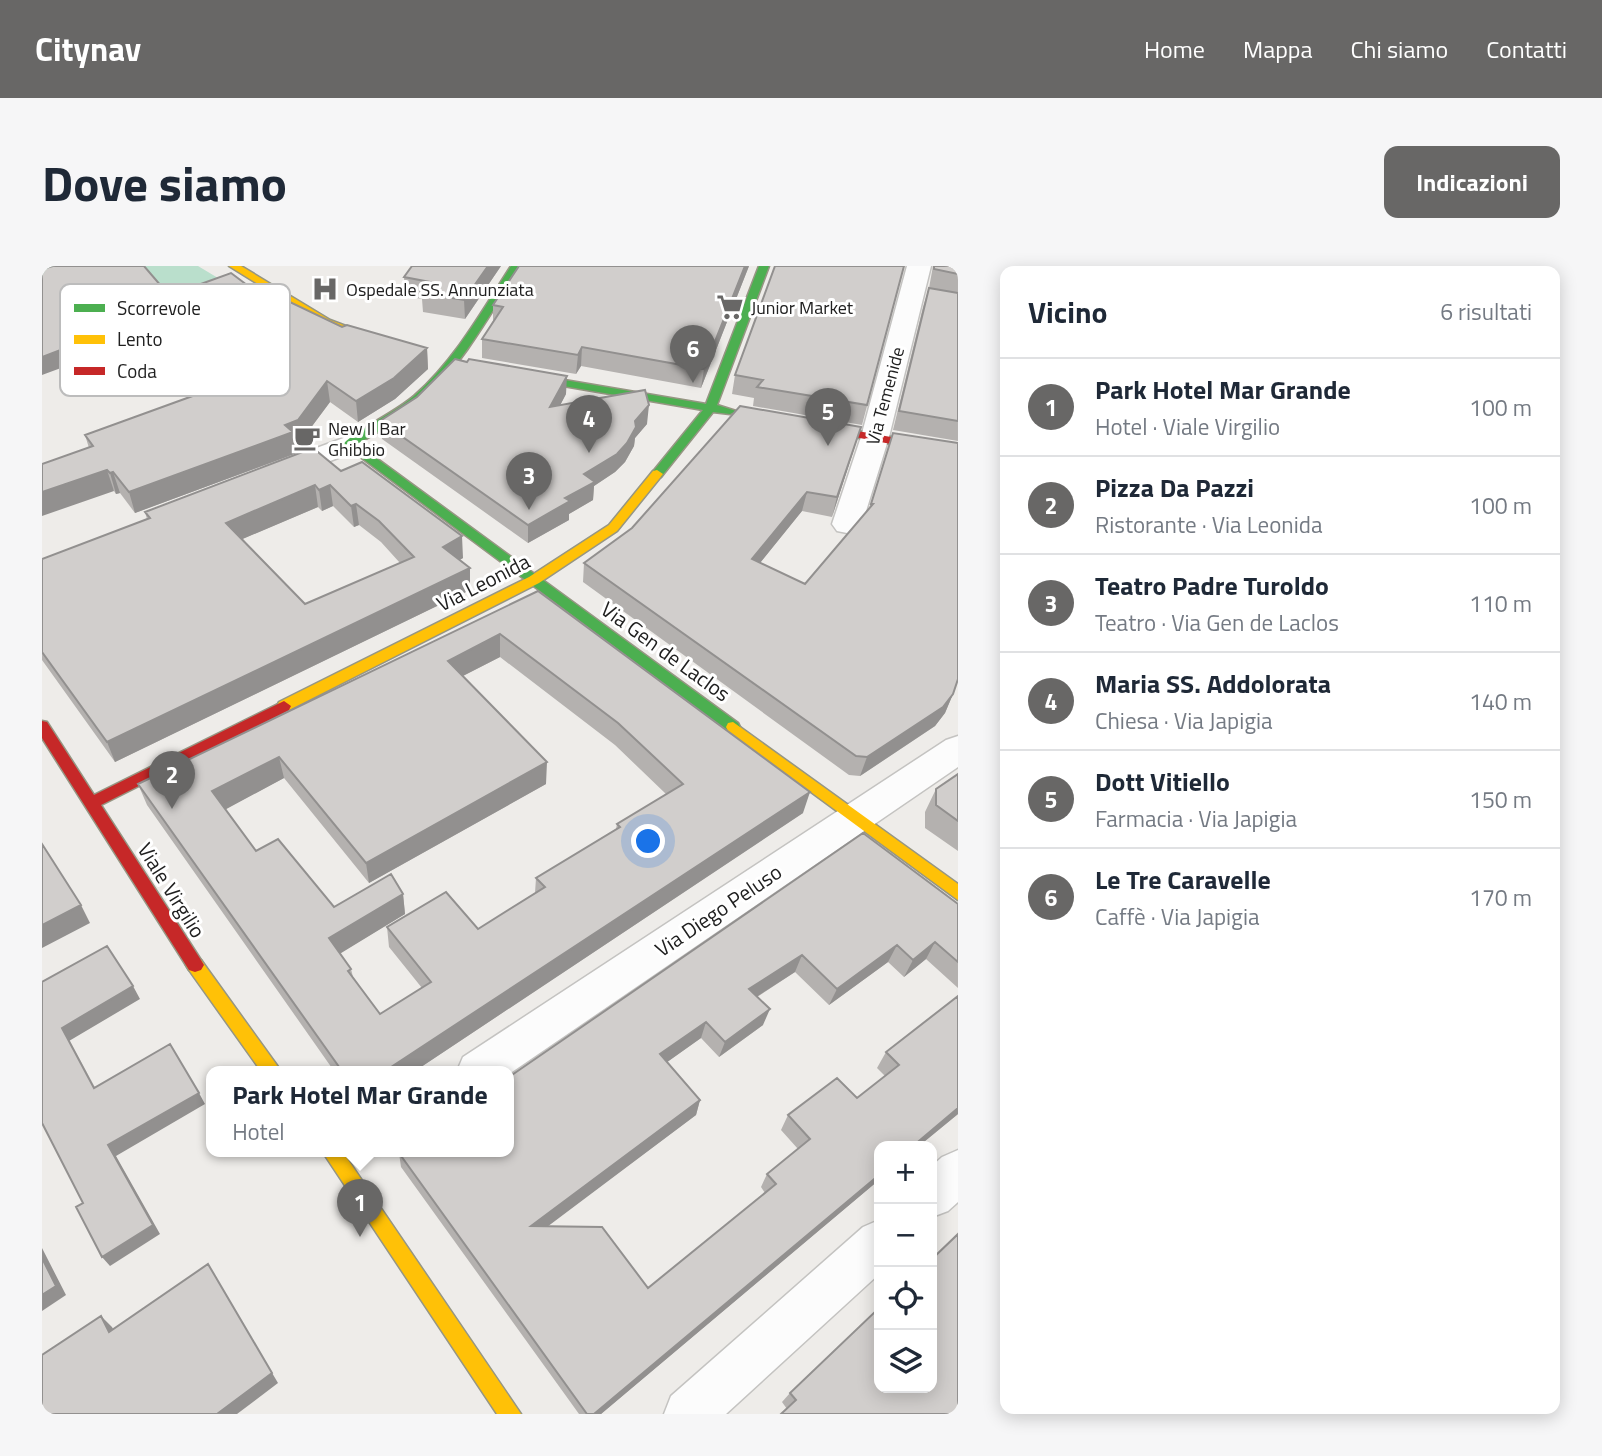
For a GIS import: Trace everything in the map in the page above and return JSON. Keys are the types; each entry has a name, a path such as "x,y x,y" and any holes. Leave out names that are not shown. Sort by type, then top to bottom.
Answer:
{"street":[{"path":"233,266 263,284"},
{"path":"249,483 349,444 401,413 426,391 450,363 516,266"},
{"name":"Via Leonida","path":"93,802 534,580 613,528 710,408 764,266"},
{"name":"Via Temenide","path":"847,524 924,297 919,266"},
{"path":"290,300 326,322 375,338"},
{"path":"504,373 751,415"},
{"path":"792,422 958,453"},
{"name":"Via Gen de Laclos","path":"349,444 958,893"},
{"name":"Viale Virgilio","path":"42,726 93,802 178,942 268,1066"},
{"name":"Via Diego Peluso","path":"485,1066 958,749"},
{"path":"344,1157 510,1414"},
{"path":"937,1190 958,1171"},
{"path":"689,1414 874,1247"}],"green space":[{"path":"42,266 198,266 228,284 60,284 60,344 42,350"}],"building":[{"path":"53,266 144,266 159,284 60,284 60,350 42,357 42,269"},
{"path":"412,266 488,266 464,300 422,293 430,282 404,277"},
{"path":"519,266 745,266 704,369 582,347 578,355 482,339 503,307 493,305"},
{"path":"775,266 904,266 867,405 757,387 763,380 735,375"},
{"path":"934,266 958,266 958,274 934,269"},
{"path":"231,273 246,284 201,284"},
{"path":"929,288 958,293 958,421 899,411"},
{"path":"290,302 342,327 347,325 427,348 394,378 356,401 327,381 298,420 285,425 293,432 129,492 113,472 107,470 42,492 42,464 93,446 85,435 193,396 290,396"},
{"path":"455,359 467,362 469,359 567,376 550,407 645,390 649,405 635,421 636,427 617,454 584,474 595,482 565,498 570,501 528,525 380,421 417,397"},
{"path":"740,406 861,427 837,497 807,492 752,559 805,584 873,504 893,433 958,443 958,679 953,694 943,707 867,757 856,756 584,563 632,528"},
{"path":"313,448 341,471 362,462 462,536 443,547 470,568 107,742 42,652 42,559 150,518 145,512","holes":["315,485 319,490 330,485 351,506 356,504 379,521 414,557 305,604 226,523"]},
{"path":"538,591 810,792 393,1066 338,1066 138,784","holes":["500,634 618,723 683,784 617,824 620,827 536,878 545,887 478,929 446,892 387,927 431,982 380,1014 348,971 351,969 329,938 403,894 391,874 334,907 278,839 256,851 212,791 279,757 366,863 547,762 448,661"]},
{"path":"958,774 958,821 936,805 936,789"},
{"path":"863,833 958,904 958,962 935,942 913,960 897,945 837,989 802,955 749,989 770,1009 725,1042 706,1022 660,1054 700,1100 531,1226 602,1227 648,1288 776,1184 767,1174 810,1139 788,1115 837,1078 857,1098 899,1065 886,1052 958,996 958,1108 919,1141 874,1141 874,1179 594,1414 587,1414 402,1157 514,1157 514,1074"},
{"path":"42,844 81,905 42,925"},
{"path":"107,946 133,986 62,1028 94,1088 170,1044 199,1093 108,1145 153,1225 102,1257 76,1207 83,1203 42,1123 42,982"},
{"path":"958,1234 958,1414 781,1414 796,1400 790,1393 874,1313 874,1393 937,1393 937,1254"},
{"path":"42,1258 56,1286 42,1295"},
{"path":"208,1264 272,1373 217,1414 42,1414 42,1355 101,1316 109,1332"}],"traffic: fast":[{"path":"516,266 462,348 425,392 388,421 349,444 733,727"},
{"path":"657,474 710,408 764,266"},
{"path":"517,375 730,411"}],"traffic: slow":[{"path":"234,266 264,284"},
{"path":"290,300 326,322 354,331"},
{"path":"284,706 534,580 613,528 657,474"},
{"path":"733,727 958,893"},
{"path":"195,965 268,1066"},
{"path":"335,1157 510,1414"}],"traffic: jam":[{"path":"807,425 958,453"},
{"path":"93,802 284,706"},
{"path":"42,726 195,965"}],"place":[{"name":"Ospedale SS. Annunziata","path":"325,289"},
{"name":"Junior Market","path":"730,307"},
{"name":"Le Tre Caravelle","path":"693,383"},
{"name":"New Il Bar Ghibbio","path":"307,438"},
{"name":"Dott Vitiello","path":"828,446"},
{"name":"Maria SS. Addolorata","path":"589,453"},
{"name":"Teatro Padre Turoldo","path":"529,510"},
{"name":"Pizza Da Pazzi","path":"172,809"},
{"name":"Park Hotel Mar Grande","path":"360,1237"}]}
